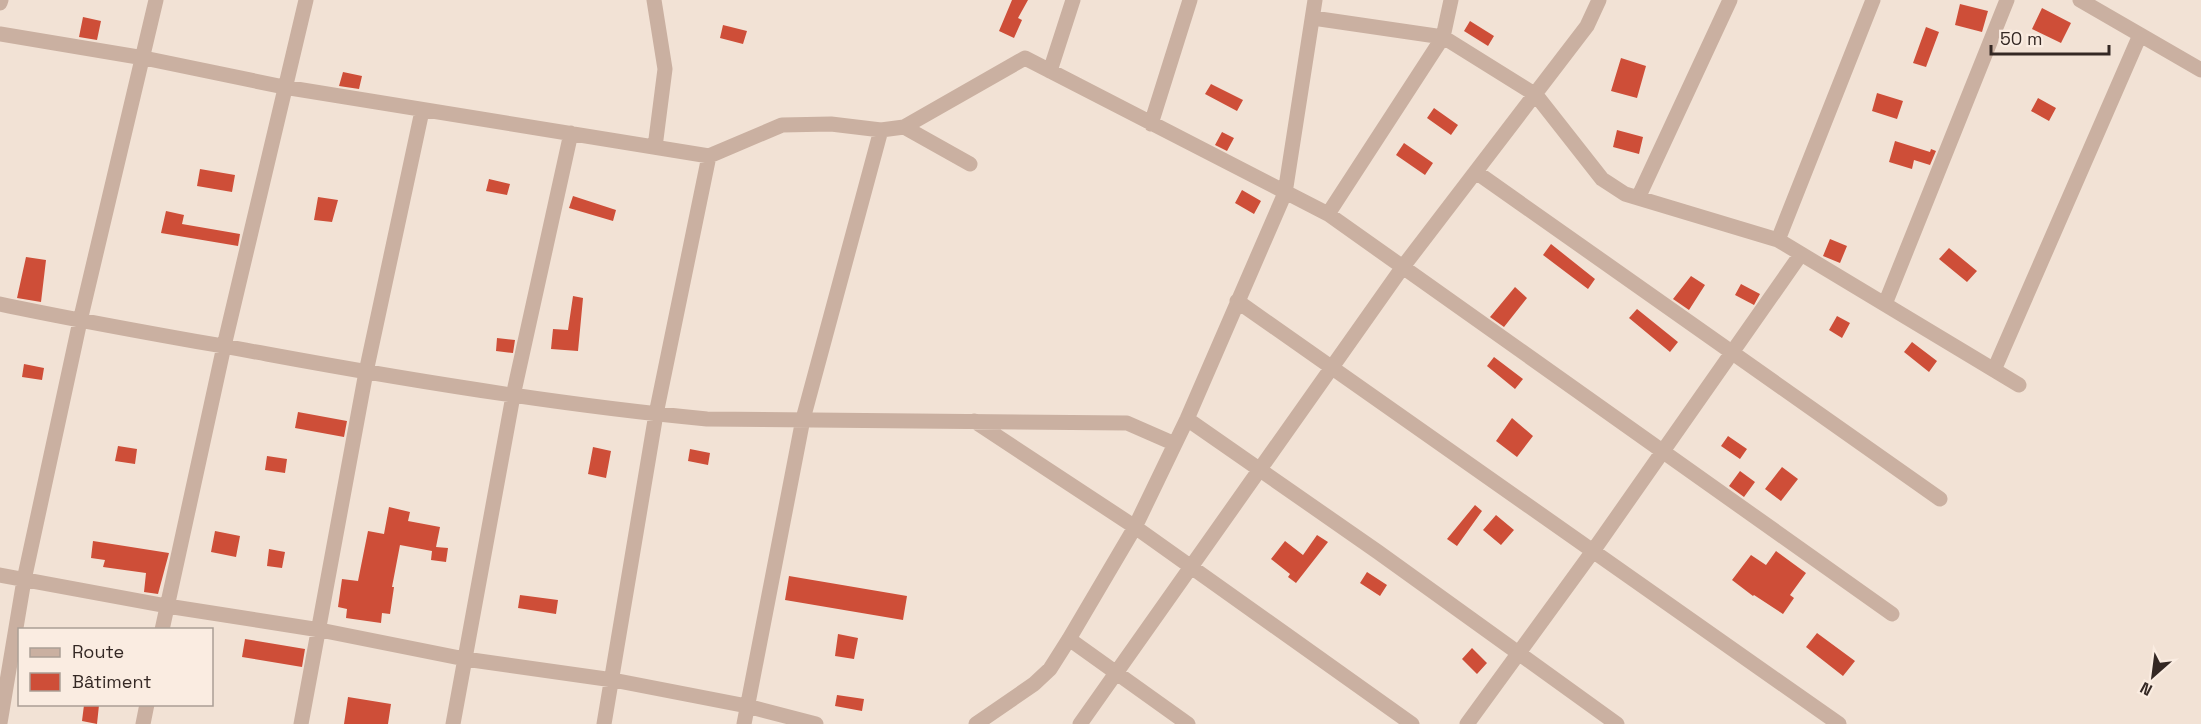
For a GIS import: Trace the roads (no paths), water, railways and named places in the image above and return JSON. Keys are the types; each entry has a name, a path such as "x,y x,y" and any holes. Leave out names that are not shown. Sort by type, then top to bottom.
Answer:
{"street":[{"path":"0,723 24,580 80,321 156,0"},
{"path":"162,628 284,87 306,0"},
{"path":"654,0 665,69 655,147"},
{"path":"1050,71 1073,0"},
{"path":"1151,124 1190,0"},
{"path":"976,724 1034,684 1050,669 1135,527 1175,444 1285,193 1315,0"},
{"path":"1328,214 1443,36 1451,0"},
{"path":"1080,724 1402,268 1587,26 1599,0"},
{"path":"1638,198 1730,0"},
{"path":"1778,240 1873,0"},
{"path":"1885,304 2007,0"},
{"path":"2080,0 2201,70"},
{"path":"1313,18 1443,36 1536,95 1602,179 1624,194 1778,240 2019,385"},
{"path":"0,34 144,58 284,87 422,111 708,156 782,125 831,124 881,130 904,127 1025,58 1328,214 1892,614"},
{"path":"1994,370 2140,34"},
{"path":"302,724 366,372 422,111"},
{"path":"904,127 970,164"},
{"path":"744,724 803,418 881,130"},
{"path":"453,724 513,396 571,134"},
{"path":"604,724 656,414 708,156"},
{"path":"1476,172 1940,500"},
{"path":"1467,724 1593,551 1801,254"},
{"path":"1237,301 1839,724"},
{"path":"0,304 80,321 366,372 513,396 656,414 707,419 803,418 1127,423 1175,444"},
{"path":"1186,419 1378,552 1617,724"},
{"path":"974,421 1135,527 1412,724"},
{"path":"0,575 167,606 320,630 465,659 613,680 747,706 816,724"},
{"path":"1070,639 1188,724"},
{"path":"143,724 147,706"}]}
